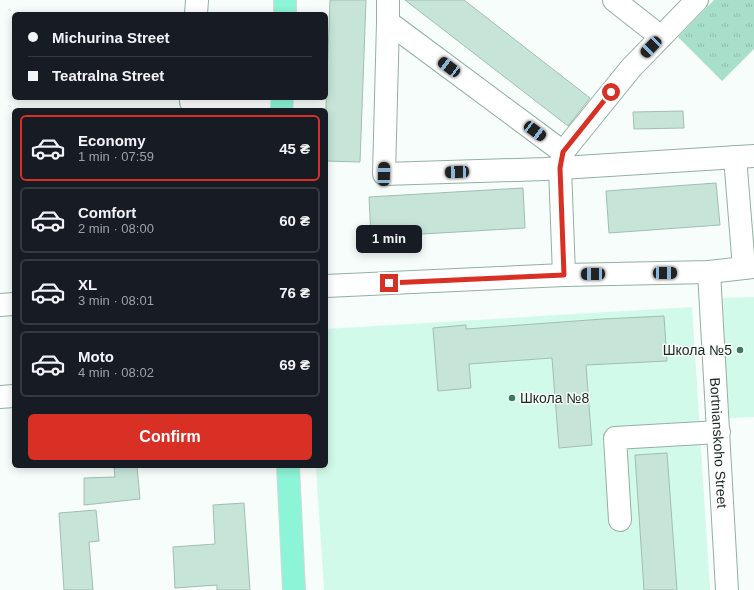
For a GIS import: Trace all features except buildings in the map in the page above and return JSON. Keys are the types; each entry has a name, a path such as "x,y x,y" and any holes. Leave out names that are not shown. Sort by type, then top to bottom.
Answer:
{"main road":[{"path":"285,0 285,12"},
{"path":"288,468 294,590"}],"street":[{"path":"196,12 197,0"},
{"path":"328,286 564,275 709,272 749,268 744,157 561,160 384,174 388,0"},
{"path":"614,0 661,37"},
{"path":"564,275 561,160 631,68 697,0"},
{"path":"388,22 561,160"},
{"path":"191,100 191,102 281,106"},
{"name":"Bortnianskoho Street","path":"709,272 727,590"},
{"path":"0,305 12,304"},
{"path":"0,397 12,396"},
{"path":"620,520 615,438 718,432"}],"shaded area":[{"name":"Школа №5","path":"754,297 754,417 728,418 723,298"},
{"name":"Школа №8","path":"692,307 710,590 324,590 316,468 328,468 328,329"}],"green space":[{"path":"714,0 754,0 754,49 722,81 678,37"}],"place":[{"name":"Школа №5","path":"740,350"},
{"name":"Школа №8","path":"512,398"}],"route":[{"path":"389,283 564,275 560,168 563,152 611,92"}]}
